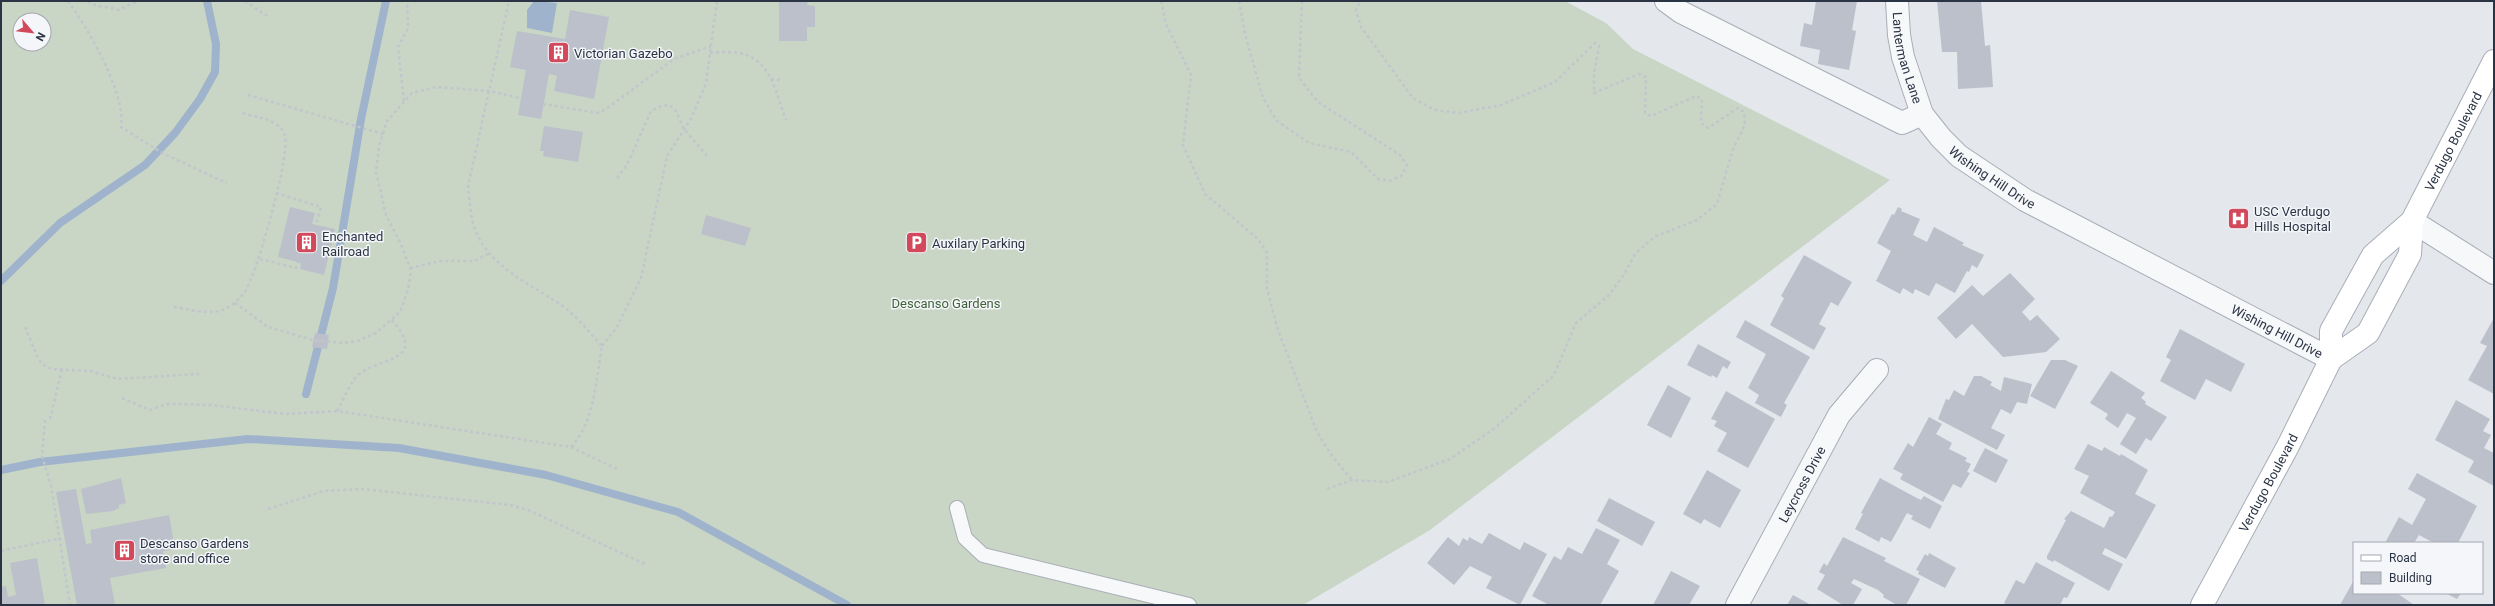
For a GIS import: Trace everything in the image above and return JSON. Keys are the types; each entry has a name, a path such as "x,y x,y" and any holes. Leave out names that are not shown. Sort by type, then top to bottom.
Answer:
{"main road":[{"name":"Verdugo Boulevard","path":"2202,605 2288,446 2331,359 2331,331 2372,255 2412,221 2494,61"},
{"name":"Verdugo Boulevard","path":"2331,359 2368,333 2410,254 2412,221"}],"street":[{"path":"1666,1 1681,12 1902,123 1922,114"},
{"name":"Lanterman Lane","path":"1898,1 1898,35 1903,57 1922,114"},
{"name":"Wishing Hill Drive","path":"1922,114 1941,138 1959,156 2025,200 2331,359"},
{"path":"2412,221 2494,273"},
{"name":"Leycross Drive","path":"1737,605 1839,416 1877,370"}],"lane":[{"path":"956,508 965,538 983,555 1189,605"}],"path":[{"path":"68,1 85,24 120,102 121,127 152,148 227,183"},
{"path":"88,1 103,7 109,6 118,10 138,1"},
{"path":"245,1 267,16"},
{"path":"404,102 398,47 408,28 407,1"},
{"path":"509,1 468,186 476,232 490,253 506,269 562,305 579,320 602,346"},
{"path":"571,447 580,437 586,424 602,346 617,327 641,278 667,156 691,119 706,83 717,1"},
{"path":"1161,1 1166,24 1191,74 1183,145 1205,194 1258,239 1267,253 1267,290 1278,330 1317,432 1332,456 1352,480"},
{"path":"1239,1 1245,34 1264,98 1277,121 1308,143 1351,152 1378,179 1390,181 1402,175 1407,165 1400,155 1318,102 1299,78 1302,1"},
{"path":"1326,489 1352,480 1388,482 1450,459 1495,428 1554,375 1576,323 1609,295 1625,273 1635,254 1654,237 1697,220 1717,204 1733,149 1745,125 1744,112 1738,108 1708,128 1701,123 1702,99 1696,96 1651,116 1646,113 1646,77 1639,74 1594,93 1594,73 1599,46 1595,44 1555,82 1501,105 1459,113 1435,110 1413,98 1361,27 1356,10 1360,1"},
{"path":"543,104 598,113 606,109 674,60 711,46"},
{"path":"710,53 738,52 750,55 759,61 771,79 786,120"},
{"path":"771,79 780,80"},
{"path":"235,303 268,326 313,340 327,342 358,341 376,333 400,312 408,290 410,268 401,244 386,214 376,172 387,121 412,93 436,87 490,92 519,98"},
{"path":"248,95 354,127 383,134"},
{"path":"617,178 627,165 651,112 660,106 669,105 676,111 684,129 709,158"},
{"path":"174,307 210,312 224,310 235,303 248,288 260,259 287,153 285,135 276,122 242,114"},
{"path":"276,193 321,207 316,225"},
{"path":"410,268 440,261 474,261 490,253"},
{"path":"260,259 296,268 298,262"},
{"path":"337,411 357,376 399,357 404,351 405,343 399,327 392,320"},
{"path":"25,328 42,364 51,369 90,370 118,379 199,374"},
{"path":"50,419 62,369"},
{"path":"122,398 150,410 167,404 212,405 286,414 337,411 571,447 619,470"},
{"path":"45,420 42,456 51,484 61,540 61,556 70,605"},
{"path":"268,509 324,491 362,489 510,505 528,510 647,565"},
{"path":"1,552 61,540"}],"green space":[{"name":"Descanso Gardens","path":"1,1 1565,1 1606,23 1633,49 1890,180 1430,530 1303,605 1,605"}],"water":[{"path":"534,1 557,3 552,33 527,28 527,10"}],"building":[{"path":"779,1 808,1 807,5 815,6 815,27 807,27 807,41 779,41"},
{"path":"1816,1 1857,1 1852,30 1856,31 1849,70 1818,64 1820,50 1800,46 1804,23 1812,25"},
{"path":"1937,1 1981,1 1985,46 1990,45 1993,87 1958,89 1957,52 1942,52"},
{"name":"Victorian Gazebo","path":"570,10 609,17 594,99 554,91 557,76 549,74 541,119 518,115 526,70 510,67 517,31 565,39"},
{"path":"544,126 583,132 578,162 543,156 544,151 540,151"},
{"name":"Enchanted Railroad","path":"290,207 315,213 312,224 335,229 324,275 300,269 301,263 278,257"},
{"path":"1898,207 1902,209 1901,211 1920,219 1913,235 1927,242 1934,227 1964,243 1962,245 1984,255 1977,268 1972,265 1969,272 1967,271 1955,293 1936,283 1929,296 1915,289 1913,294 1903,288 1900,294 1876,281 1891,251 1877,243 1892,214 1894,215"},
{"path":"706,215 751,228 745,246 701,234"},
{"path":"1804,255 1852,282 1838,306 1831,302 1819,324 1826,328 1814,350 1770,325 1784,298 1781,296"},
{"path":"2010,273 2035,299 2022,312 2030,321 2037,315 2060,339 2046,352 2003,357 1972,324 1956,339 1937,318 1972,285 1983,296"},
{"path":"2494,318 2494,394 2468,380 2487,346 2480,343"},
{"path":"1745,320 1810,357 1784,403 1787,405 1781,417 1755,403 1759,395 1748,388 1766,354 1736,337"},
{"path":"2180,329 2245,364 2231,392 2206,379 2195,400 2160,381 2171,360 2166,357"},
{"path":"315,333 329,335 327,349 312,347"},
{"path":"1698,344 1731,362 1727,369 1723,366 1717,378 1712,375 1711,377 1687,365"},
{"path":"2051,360 2065,360 2078,366 2055,409 2030,396"},
{"path":"2111,371 2145,393 2141,398 2146,402 2145,404 2167,417 2151,441 2146,438 2136,454 2120,444 2136,418 2127,413 2118,428 2105,419 2108,414 2090,403"},
{"path":"1974,376 1981,376 1992,382 1990,385 2001,391 2004,377 2032,384 2027,404 2017,402 2011,414 2001,409 1991,428 2005,435 1997,450 1938,419 1946,399 1949,400 1954,390 1964,396"},
{"path":"1668,385 1691,398 1671,438 1647,425"},
{"path":"1726,391 1775,419 1748,468 1717,451 1727,433 1714,426 1717,421 1711,419"},
{"path":"2456,400 2490,419 2483,431 2491,435 2484,448 2494,453 2494,486 2468,472 2474,461 2435,440"},
{"path":"1929,417 1942,424 1936,434 1952,443 1949,449 1967,458 1965,461 1971,464 1967,472 1970,473 1961,488 1953,484 1943,502 1900,479 1903,474 1893,469 1908,443 1913,447"},
{"path":"2088,444 2102,451 2104,447 2120,456 2121,454 2148,470 2135,494 2156,505 2126,559 2105,548 2102,554 2123,564 2109,591 2054,560 2053,562 2047,559 2047,556 2066,520 2064,519 2071,511 2104,528 2110,516 2112,517 2115,512 2080,493 2089,476 2074,469"},
{"path":"1985,448 2008,460 1996,483 1973,471"},
{"path":"1707,470 1741,490 1720,528 1704,519 1701,524 1683,514"},
{"path":"2417,473 2477,506 2459,542 2432,542 2419,535 2415,542 2386,542 2399,517 2412,525 2426,499 2408,489"},
{"path":"121,478 126,503 119,505 119,508 113,511 86,514 81,489"},
{"path":"1880,478 1921,500 1924,496 1942,506 1930,529 1911,519 1913,516 1907,513 1891,542 1881,537 1879,542 1855,529 1863,514 1861,513"},
{"name":"Descanso Gardens store and office","path":"76,489 86,544 92,543 90,530 169,515 175,549 163,551 166,568 110,578 115,605 77,605 56,492"},
{"path":"1609,498 1655,522 1642,546 1597,521"},
{"path":"1596,528 1620,540 1607,564 1619,571 1600,605 1549,605 1532,596 1554,556 1561,560 1568,547 1582,554"},
{"path":"1489,533 1520,550 1524,542 1547,554 1520,605 1486,588 1492,577 1470,566 1454,585 1427,563 1448,537 1459,546 1463,538 1468,541 1469,537 1482,544"},
{"path":"1843,537 1886,558 1884,561 1920,579 1906,605 1897,605 1883,597 1884,595 1878,590 1854,579 1851,583 1862,589 1853,605 1843,605 1817,589 1825,575 1819,572 1824,563 1827,566"},
{"path":"1929,553 1956,568 1945,588 1918,574 1919,571 1916,570 1925,554 1928,556"},
{"path":"37,558 45,605 1,605 1,587 6,586 8,597 16,595 10,563"},
{"path":"2036,562 2075,583 2067,598 2064,597 2060,605 2008,605 2004,603 2016,580 2024,584"},
{"path":"1671,571 1700,586 1689,605 1653,605"},
{"path":"2353,582 2353,594 2398,594 2414,605 2340,605"},
{"path":"2447,594 2460,594 2457,599"},
{"path":"1793,595 1811,605 1787,605"}],"waterway":[{"path":"1,281 60,223 145,165 175,133 200,99 215,72 216,44 207,1"},
{"path":"306,394 333,288 361,119 386,1"},
{"path":"1,470 40,462 248,439 399,448 546,475 678,512 847,605"}],"place":[{"name":"Victorian Gazebo","path":"558,53"},
{"name":"USC Verdugo Hills Hospital","path":"2239,218"},
{"name":"Enchanted Railroad","path":"307,243"},
{"name":"Auxilary Parking","path":"917,243"},
{"name":"Descanso Gardens store and office","path":"125,550"}]}
